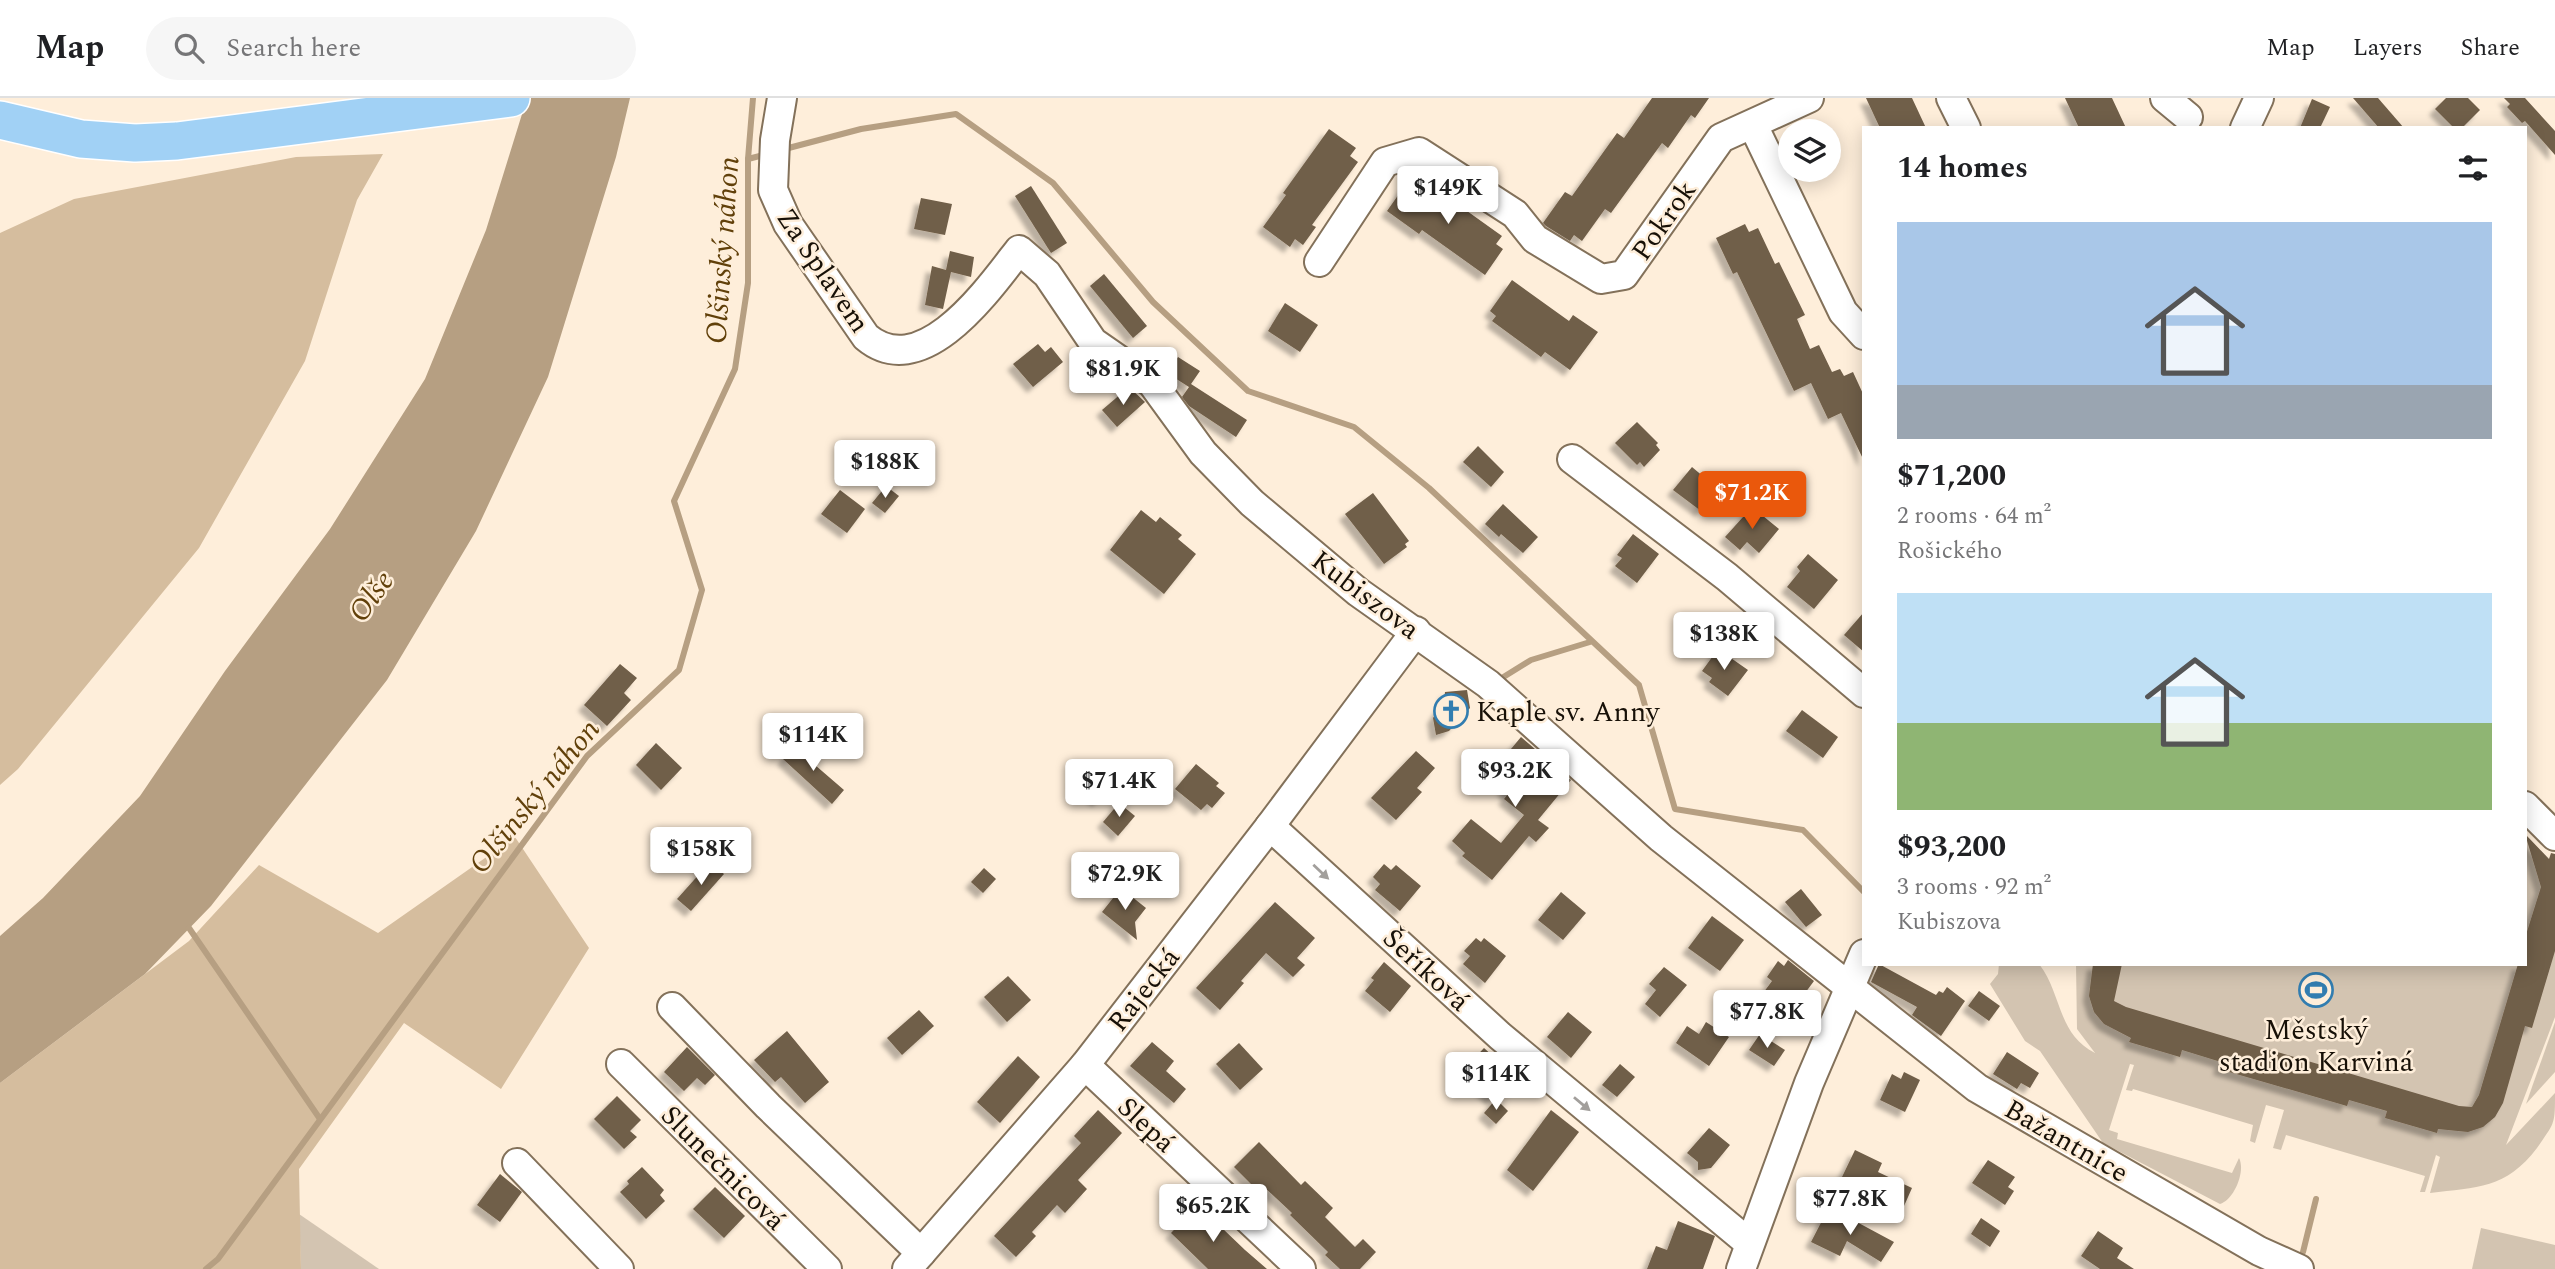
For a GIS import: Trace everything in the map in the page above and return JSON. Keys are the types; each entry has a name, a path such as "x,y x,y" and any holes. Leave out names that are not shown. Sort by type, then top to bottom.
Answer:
{"main road":[{"path":"0,111 11,125 81,139 135,143 177,141 511,98"}],"street":[{"name":"Za Splavem","path":"782,98 775,140 773,190 788,224 866,337 877,346 891,351 929,344"},
{"name":"Pokrok","path":"1319,262 1385,162 1419,152 1516,214 1535,239 1601,279 1624,275 1721,138 1809,98"},
{"path":"1951,98 1965,126"},
{"path":"2165,98 2188,117"},
{"path":"2246,126 2259,98"},
{"path":"1752,125 1843,312 1862,333"},
{"name":"Kubiszova","path":"929,344 955,323 984,293 1019,250 1047,274 1093,342 1152,383 1203,453 1252,503 1358,592 1488,684 1661,838 1849,988"},
{"path":"1572,459 1727,577 1862,691"},
{"name":"Rajecká","path":"914,1261 1084,1065 1270,826 1416,631"},
{"path":"2527,808 2555,836"},
{"name":"Šeříková","path":"1270,826 1748,1259"},
{"path":"1748,1259 1809,1083 1862,959"},
{"name":"Bažantnice","path":"1849,988 1977,1088 2259,1251 2299,1269"},
{"path":"672,1007 914,1261"},
{"name":"Slunečnicová","path":"621,1064 827,1269"},
{"name":"Slepá","path":"1084,1065 1301,1269"},
{"path":"517,1163 619,1269"}],"shaded area":[{"path":"383,154 357,200 305,361 199,548 18,769 0,785 0,233 74,199 296,157"},
{"name":"Městský stadion Karviná","path":"2527,836 2555,866 2555,1017 2506,1145 2555,1093 2553,1123 2525,1161 2502,1179 2490,1184 2430,1193 2440,1157 2436,1155 2425,1192 2420,1192 2425,1176 2286,1135 2281,1150 2273,1148 2284,1110 2266,1105 2255,1143 2250,1141 2253,1125 2133,1089 2126,1090 2134,1065 2130,1064 2109,1130 2118,1133 2117,1139 2232,1173 2239,1158 2240,1177 2230,1197 2220,1204 2103,1143 2040,1051 2025,1041 1990,984 1998,974 1999,966 2040,966 2073,1035 2095,1053 2077,1029 2076,966 2527,966"},
{"path":"515,837 589,948 501,1089 404,1023 299,1169 301,1269 0,1269 0,1083 189,941 259,865 378,933"},
{"path":"2555,1022 2555,1072 2526,1104"},
{"path":"299,1214 379,1269 301,1269"},
{"path":"2481,1228 2555,1245 2555,1269 2472,1269"}],"water":[{"name":"Olše","path":"527,98 630,98 616,157 548,377 476,531 387,680 211,906 145,974 0,1083 0,936 43,898 140,796 225,671 330,529 425,379 486,230"}],"building":[{"path":"1652,98 1709,98 1695,118 1691,115 1668,148 1662,143 1611,213 1605,209 1582,241 1574,235 1570,241 1546,226 1543,223 1565,192 1572,196 1617,133 1624,138"},
{"path":"1866,98 1912,98 1925,126 1879,126"},
{"path":"2065,98 2112,98 2125,126 2078,126"},
{"path":"2353,98 2378,98 2402,126 2377,126"},
{"path":"2446,98 2468,98 2480,110 2464,126 2452,126 2435,109"},
{"path":"2504,98 2525,98 2555,131 2555,155 2525,121 2522,123 2507,107 2510,104"},
{"path":"2312,99 2330,107 2321,126 2301,126"},
{"path":"1329,129 1356,148 1350,156 1358,162 1312,225 1316,227 1303,245 1295,239 1290,247 1263,227 1286,195 1283,193"},
{"path":"1419,181 1451,205 1453,201 1502,236 1496,244 1503,249 1485,275 1422,230 1419,234 1387,211 1406,184 1413,189"},
{"path":"1031,186 1067,243 1051,253 1015,196"},
{"path":"921,198 952,204 945,235 914,229"},
{"path":"1745,224 1749,232 1758,228 1775,264 1779,262 1805,315 1797,319 1810,349 1819,345 1832,372 1840,369 1844,376 1853,372 1862,392 1862,457 1841,413 1828,419 1811,383 1794,391 1737,272 1733,274 1716,238"},
{"path":"950,251 974,257 971,277 951,272 943,309 925,305 932,266 946,270"},
{"path":"1104,274 1147,326 1133,338 1090,286"},
{"path":"1512,280 1569,321 1573,315 1598,332 1570,370 1545,352 1541,357 1492,321 1496,316 1490,311"},
{"path":"1285,303 1318,325 1300,352 1268,331"},
{"path":"1038,344 1045,352 1051,347 1063,362 1033,387 1013,364"},
{"path":"1178,357 1200,371 1191,384 1247,420 1236,437 1189,406 1182,397 1189,387 1167,373"},
{"path":"1129,387 1145,402 1117,427 1102,410"},
{"path":"1637,422 1658,443 1656,445 1660,450 1644,467 1640,462 1637,465 1615,443"},
{"path":"1478,446 1504,472 1491,487 1463,462"},
{"path":"1692,467 1718,489 1701,511 1673,490"},
{"path":"886,486 899,496 885,513 872,503"},
{"path":"840,490 865,509 847,533 821,514"},
{"path":"1373,493 1409,541 1405,544 1407,547 1384,564 1345,514"},
{"path":"1503,504 1538,537 1523,553 1485,524"},
{"path":"1752,507 1779,529 1759,553 1747,542 1740,550 1725,537"},
{"path":"1141,510 1156,522 1160,517 1182,535 1178,539 1196,554 1164,594 1110,550"},
{"path":"1633,534 1659,554 1637,583 1615,566 1622,558 1617,555"},
{"path":"1808,554 1838,580 1814,609 1787,587 1800,571 1797,567"},
{"path":"1862,614 1862,650 1844,635"},
{"path":"1718,649 1748,670 1728,696 1709,682 1712,678 1702,671"},
{"path":"620,664 637,678 624,693 631,700 607,726 584,705"},
{"name":"Kaple sv. Anny","path":"1467,690 1470,708 1449,731 1436,735 1433,718 1444,701 1445,692"},
{"path":"1802,710 1838,737 1823,758 1786,731"},
{"path":"1521,737 1571,780 1538,820 1549,828 1536,842 1529,836 1492,880 1462,856 1465,853 1452,841 1471,819 1501,843 1524,815 1504,799 1508,794 1503,790 1512,780 1496,767"},
{"path":"798,742 819,761 815,765 844,790 832,804 783,759"},
{"path":"656,743 682,768 661,790 636,765"},
{"path":"1416,751 1435,768 1417,788 1422,792 1396,820 1371,798"},
{"path":"1092,760 1116,781 1098,801 1074,780"},
{"path":"1196,764 1219,783 1216,786 1225,793 1212,808 1207,804 1201,810 1175,789"},
{"path":"1119,803 1135,816 1118,836 1103,822"},
{"path":"2527,836 2549,859 2551,853 2555,854 2555,951 2532,1028 2525,1026 2503,1103 2495,1117 2483,1127 2468,1132 2438,1129 2437,1133 2385,1118 2387,1111 2349,1100 2347,1106 2219,1069 2221,1062 2182,1050 2180,1057 2129,1042 2131,1038 2104,1024 2094,1012 2089,996 2093,966 2122,966 2114,1001 2126,1007 2459,1106 2472,1107 2479,1095 2517,966 2527,966 2527,932 2541,887"},
{"path":"710,862 724,874 691,911 677,899"},
{"path":"1384,864 1391,870 1396,865 1421,886 1400,911 1375,890 1380,884 1373,877"},
{"path":"984,868 996,879 983,893 971,882"},
{"path":"1121,888 1146,908 1135,922 1137,940 1102,912"},
{"path":"1801,889 1822,915 1806,927 1785,902"},
{"path":"1561,892 1586,913 1563,940 1538,920"},
{"path":"1275,902 1315,938 1297,958 1305,965 1293,977 1266,953 1220,1010 1196,988"},
{"path":"1712,916 1744,940 1720,971 1688,948"},
{"path":"1476,938 1481,942 1484,938 1506,956 1485,983 1463,964 1470,956 1464,951"},
{"path":"1788,960 1814,981 1785,1020 1758,1000 1772,981 1767,977 1778,961 1784,966"},
{"path":"1384,962 1411,986 1390,1012 1365,991 1374,980 1371,978"},
{"path":"1878,966 1883,966 1936,995 1939,991 1943,993 1947,987 1965,1001 1941,1036 1912,1015 1917,1007 1871,982"},
{"path":"1664,967 1687,985 1660,1017 1645,1004 1656,990 1649,984"},
{"path":"1008,976 1031,1000 1007,1022 984,997"},
{"path":"1979,991 2000,1006 1989,1021 1968,1006"},
{"path":"919,1010 934,1026 902,1055 887,1038"},
{"path":"1568,1012 1592,1032 1571,1058 1547,1037"},
{"path":"1706,1022 1729,1037 1709,1066 1676,1043 1687,1026 1699,1034"},
{"path":"787,1031 829,1082 805,1103 781,1077 775,1082 754,1060"},
{"path":"1760,1034 1785,1050 1774,1066 1749,1050"},
{"path":"1152,1042 1174,1061 1166,1071 1186,1089 1174,1103 1130,1066"},
{"path":"1239,1043 1263,1069 1240,1090 1216,1064"},
{"path":"687,1047 715,1075 705,1085 697,1078 684,1091 664,1072"},
{"path":"1484,1048 1507,1069 1500,1077 1507,1083 1492,1099 1462,1071"},
{"path":"2007,1052 2039,1073 2030,1088 2021,1083 2017,1089 1993,1074"},
{"path":"1018,1056 1040,1077 1000,1123 977,1102"},
{"path":"1620,1064 1635,1077 1617,1097 1602,1085"},
{"path":"1904,1072 1920,1080 1905,1112 1880,1100 1892,1074 1901,1079"},
{"path":"617,1096 641,1120 630,1131 637,1137 624,1149 594,1119"},
{"path":"1496,1099 1508,1111 1496,1124 1484,1113"},
{"path":"1098,1110 1122,1133 1078,1180 1087,1189 1065,1213 1057,1205 1032,1232 1036,1236 1016,1257 994,1236 1081,1143 1074,1136"},
{"path":"1551,1110 1579,1132 1533,1191 1507,1170"},
{"path":"1709,1128 1730,1145 1711,1168 1698,1170 1698,1162 1687,1153"},
{"path":"1259,1142 1301,1185 1305,1181 1333,1208 1325,1217 1355,1247 1363,1239 1376,1252 1360,1269 1340,1269 1325,1255 1328,1252 1290,1215 1292,1213 1263,1186 1258,1191 1234,1167"},
{"path":"1855,1150 1882,1163 1878,1172 1912,1188 1904,1206 1842,1177"},
{"path":"1988,1160 2015,1177 2008,1187 2014,1191 2005,1205 1972,1183"},
{"path":"642,1167 664,1190 660,1195 665,1201 646,1219 620,1192"},
{"path":"500,1174 522,1192 500,1222 477,1205"},
{"path":"715,1187 745,1216 724,1238 693,1209"},
{"path":"1198,1205 1267,1269 1208,1269 1171,1233"},
{"path":"1840,1213 1894,1242 1881,1262 1847,1241 1840,1256 1811,1242 1825,1215 1837,1220"},
{"path":"1981,1218 2000,1231 1990,1247 1971,1234"},
{"path":"1678,1221 1715,1236 1703,1269 1647,1269 1656,1246 1667,1250"},
{"path":"2098,1231 2123,1248 2117,1258 2134,1269 2100,1269 2081,1256"}],"waterway":[{"name":"Olšinský náhon","path":"206,1269 218,1259 587,756 679,670 702,590 674,501 735,369 748,283 748,159 753,98"},
{"path":"781,150 861,129 956,114 1053,183 1153,302 1248,391 1354,427 1429,488 1639,685 1675,809 1803,830 1862,890"},
{"path":"748,159 767,154"},
{"path":"1497,681 1531,660 1590,642"},
{"path":"189,928 320,1119"},
{"path":"2303,1252 2316,1199"}],"place":[{"name":"Kaple sv. Anny","path":"1451,711"},
{"name":"Městský stadion Karviná","path":"2316,990"}]}
